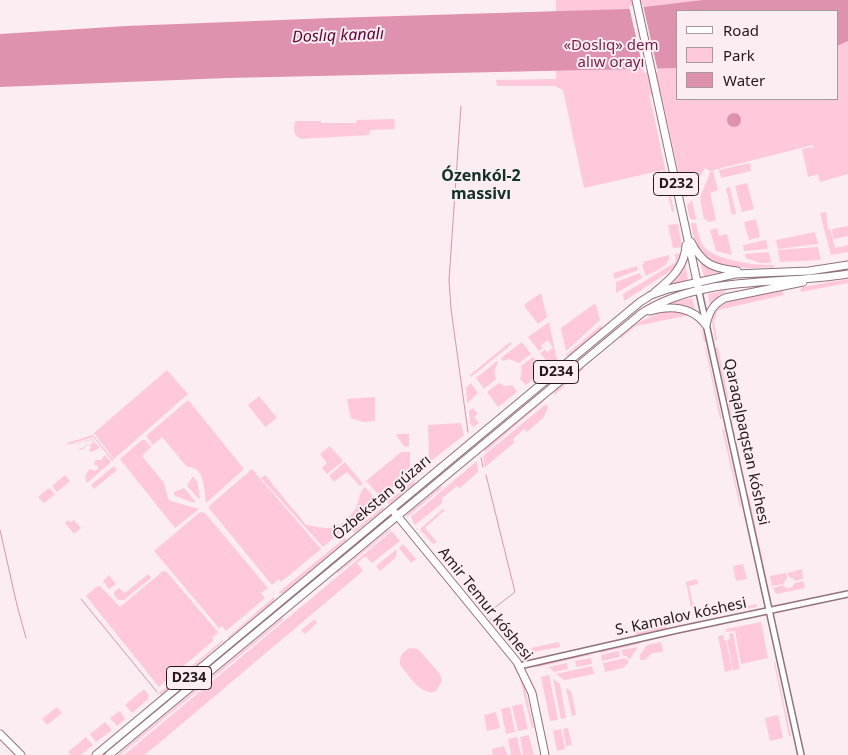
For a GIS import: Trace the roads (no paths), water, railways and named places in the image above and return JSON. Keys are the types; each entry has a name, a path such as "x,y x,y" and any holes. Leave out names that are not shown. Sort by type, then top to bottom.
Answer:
{"main road":[{"name":"Qaraqalpaqstan kóshesi","path":"636,0 699,292"},
{"path":"687,235 696,252 708,264 717,268 747,272"},
{"path":"651,295 681,268 686,250 687,235"},
{"name":"D234","path":"697,283 747,272 809,270 848,265"},
{"name":"D234","path":"699,292 740,283 824,278 848,274"},
{"path":"642,313 663,308 679,308 696,314 706,325 714,305 725,298 824,278"},
{"name":"Ózbekstan gúzarı","path":"96,755 617,320 651,295 697,283"},
{"name":"Ózbekstan gúzarı","path":"109,755 642,313 671,298 699,292"},
{"name":"Amir Temur kóshesi","path":"391,509 514,657 532,694 546,755"},
{"path":"0,734 21,755"}],"street":[{"name":"Qaraqalpaqstan kóshesi","path":"699,292 801,755"},
{"name":"S. Kamalov kóshesi","path":"519,666 848,594"}],"water":[{"name":"Doslıq kanalı","path":"703,0 848,0 848,41 838,46 838,10 676,10 676,68 228,78 0,87 0,34 126,26 628,9"},
{"path":"731,113 737,113 741,120 737,127 731,127 727,123 727,117"}],"waterway":[{"path":"461,106 449,280 451,309 468,432"},
{"path":"481,458 483,467"},
{"path":"486,475 515,592 488,613"},
{"path":"0,530 26,638"},
{"path":"81,599 157,692"}],"district":[{"name":"Ózenkól-2 massivı","path":"481,185"}],"park label":[{"name":"«Doslıq» dem alıw orayı","path":"611,54"}]}
